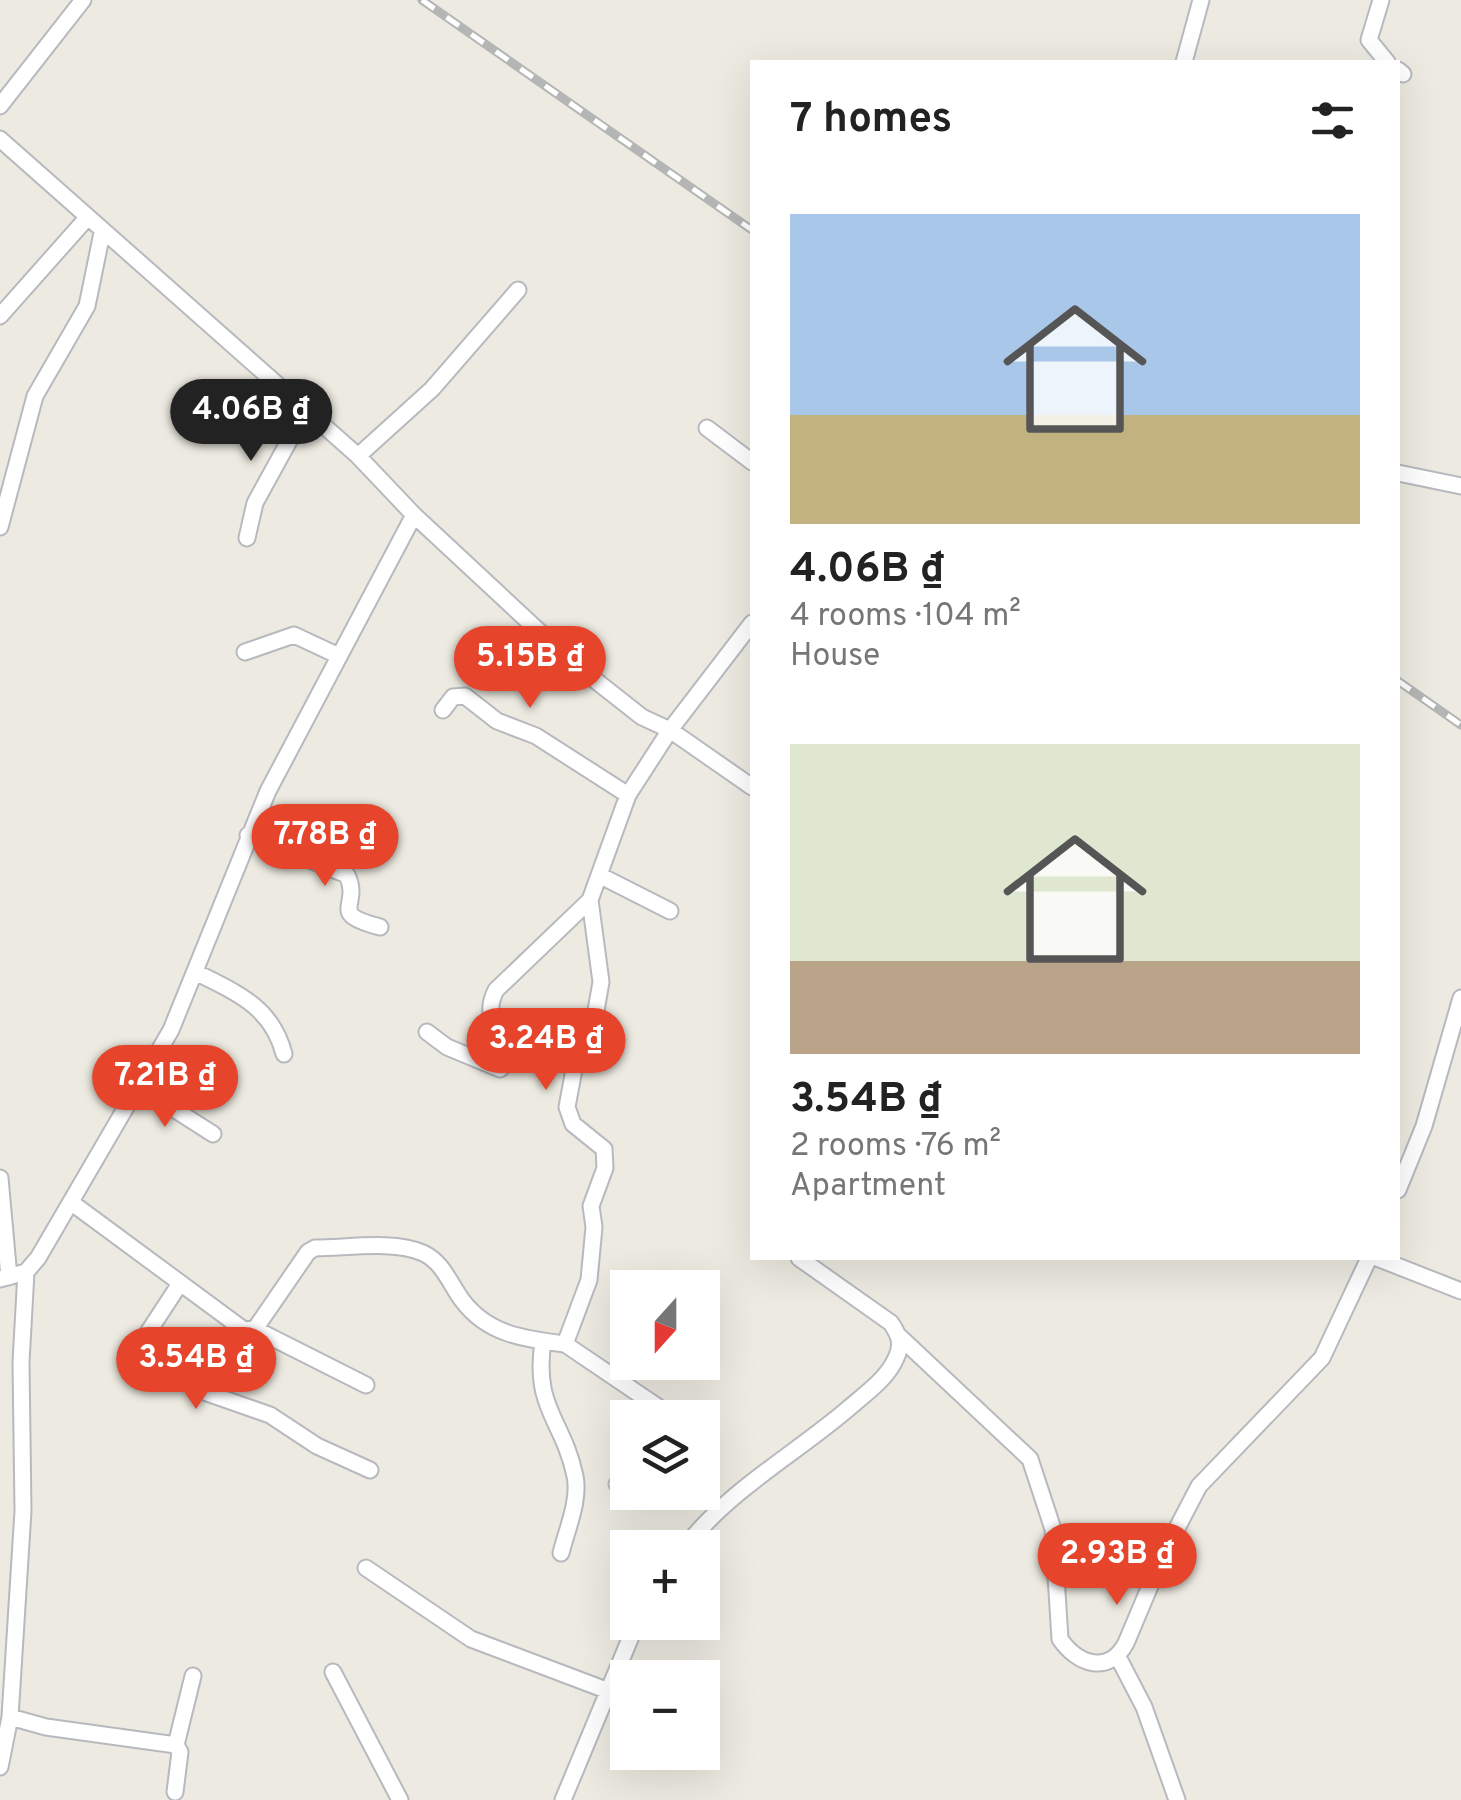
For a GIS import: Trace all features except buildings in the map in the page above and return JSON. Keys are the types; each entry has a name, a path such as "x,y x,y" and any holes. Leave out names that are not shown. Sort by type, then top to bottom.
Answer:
{"street":[{"path":"0,106 83,0"},
{"path":"1185,60 1201,0"},
{"path":"1381,0 1370,40 1385,60"},
{"path":"0,140 358,456 414,515 572,662 642,716 670,730 750,785"},
{"path":"0,316 87,218"},
{"path":"0,528 35,396 87,306 102,232"},
{"path":"358,456 432,388 518,290"},
{"path":"246,538 255,503 306,410"},
{"path":"707,428 750,460"},
{"path":"1400,473 1461,486"},
{"path":"0,1767 10,1717 24,1512 21,1362 26,1272 141,1088 197,973 248,835 307,710 414,515"},
{"path":"578,1048 528,1043 499,1026 493,1016 492,997 590,900 628,795 670,730 750,626"},
{"path":"246,652 294,635 338,656"},
{"path":"443,710 453,697 465,696 497,721 536,736 628,795"},
{"path":"248,835 347,875 348,914 352,920 380,927"},
{"path":"600,876 670,911"},
{"path":"565,1344 589,1280 594,1227 591,1206 604,1168 604,1149 573,1124 567,1106 578,1048 594,1016 601,982 590,900"},
{"path":"197,973 258,1008 279,1034 284,1054"},
{"path":"1400,1185 1424,1126 1460,1001"},
{"path":"427,1032 447,1046 500,1069 528,1043"},
{"path":"141,1088 213,1134"},
{"path":"0,1178 5,1278 26,1272"},
{"path":"72,1202 232,1325 254,1329 366,1385"},
{"path":"254,1329 316,1248 405,1249 436,1261 464,1303 485,1323 509,1336 565,1344 645,1400"},
{"path":"802,1260 891,1323 900,1337 1030,1459 1053,1528 1060,1639 1081,1662 1105,1664 1118,1657 1162,1555 1199,1486 1322,1358 1368,1260"},
{"path":"1382,1260 1461,1291"},
{"path":"178,1285 145,1337 146,1342 206,1392 270,1415 316,1446 370,1470"},
{"path":"698,1530 709,1516 821,1432 887,1375 899,1354 900,1337"},
{"path":"543,1341 540,1390 575,1476 576,1494 561,1553"},
{"path":"366,1568 471,1639 606,1690"},
{"path":"563,1800 579,1770 628,1640"},
{"path":"1118,1657 1144,1707 1178,1800"},
{"path":"333,1672 400,1800"},
{"path":"175,1792 180,1752 176,1745 193,1676"},
{"path":"10,1717 46,1727 176,1745"}],"railway":[{"path":"422,0 750,229"},
{"path":"1400,682 1461,725"}]}
